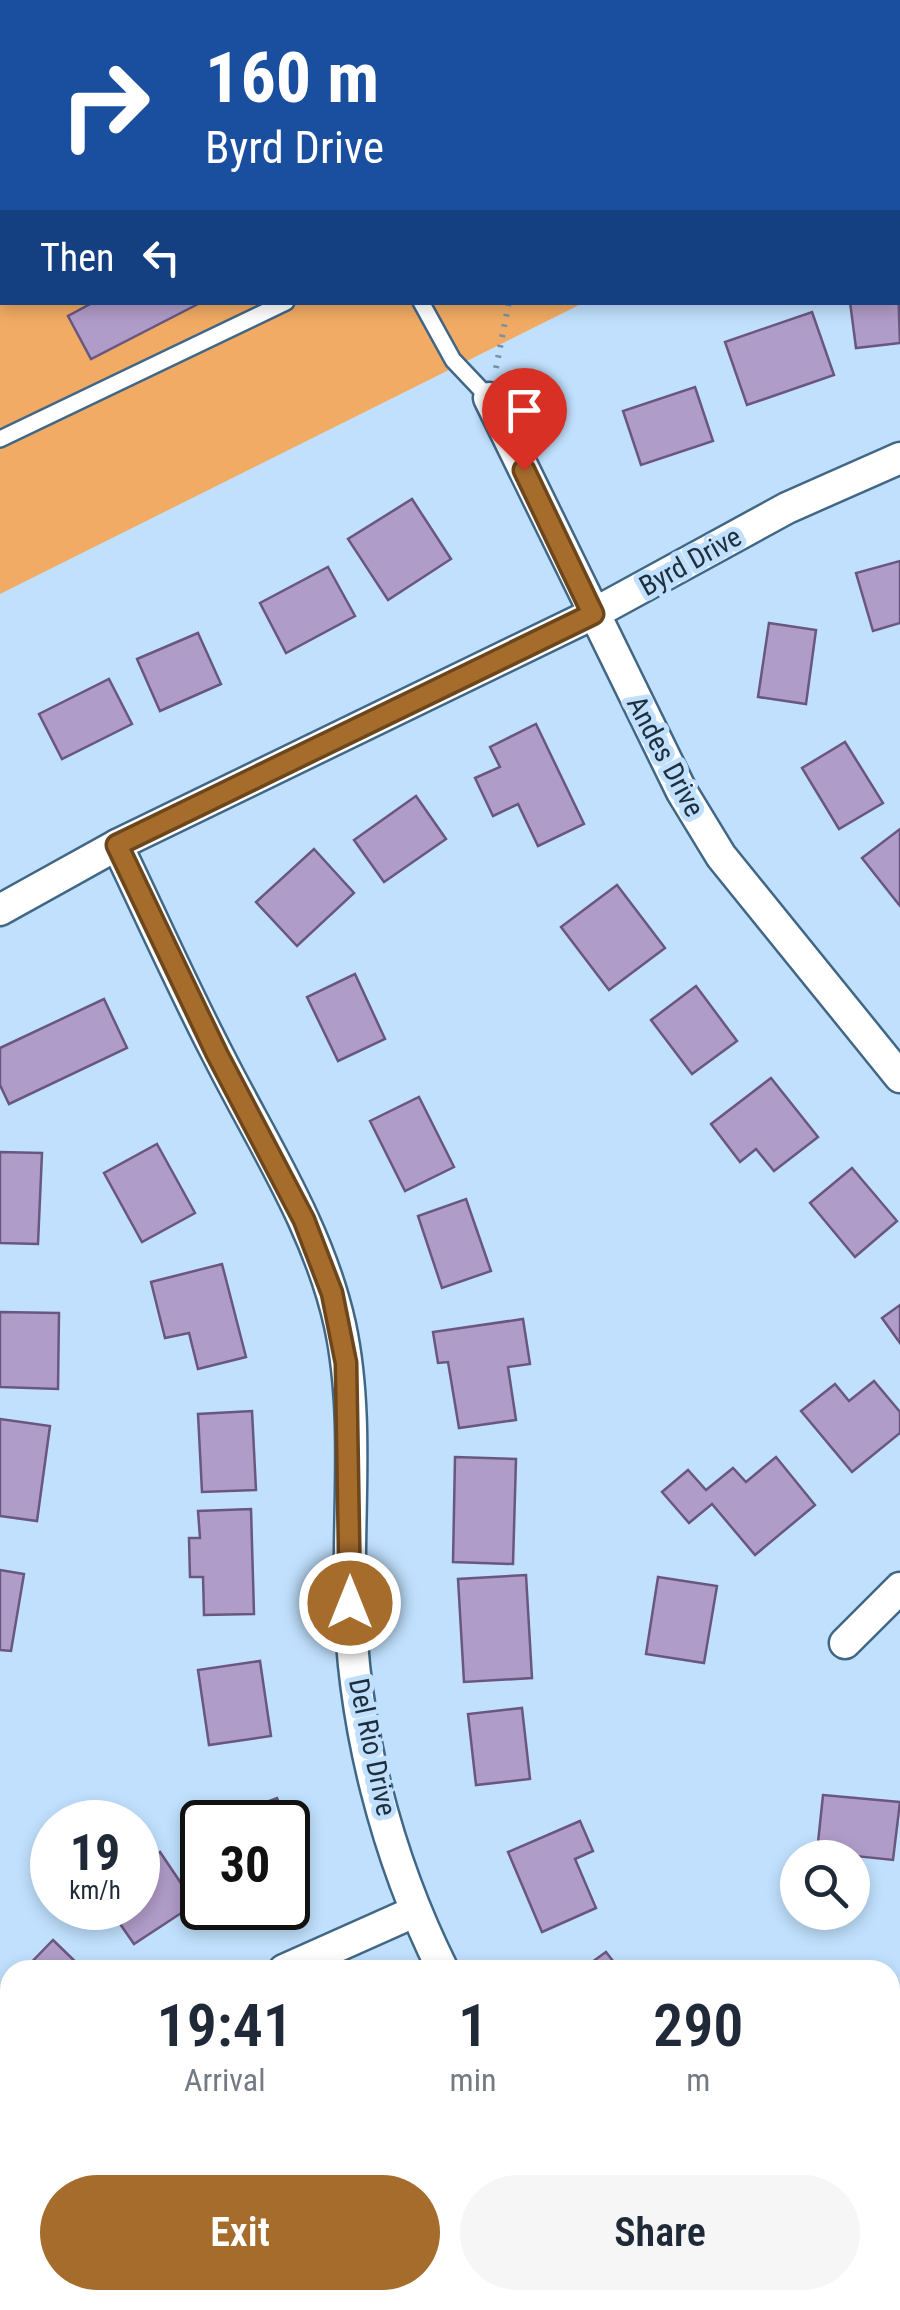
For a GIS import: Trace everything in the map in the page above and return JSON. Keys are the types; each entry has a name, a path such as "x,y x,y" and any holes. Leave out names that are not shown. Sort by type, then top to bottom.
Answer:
{"street":[{"name":"Andes Drive","path":"489,398 682,792 721,856 900,1076"},
{"name":"Byrd Drive","path":"0,910 117,845 593,614 787,508 900,458"},
{"name":"Del Rio Drive","path":"117,845 217,1054 304,1220 332,1293 346,1363 350,1603 358,1692 414,1912 438,1960"},
{"path":"845,1643 900,1588"},
{"path":"306,1960 414,1912"}],"lane":[{"path":"0,439 280,305"},
{"path":"423,305 452,360 489,398"}],"path":[{"path":"489,398 509,305"}],"shaded area":[{"path":"0,305 579,305 0,594"}],"building":[{"path":"88,305 196,305 91,359 68,316"},
{"path":"850,305 899,305 900,343 856,348"},
{"path":"812,312 834,375 747,405 725,342"},
{"path":"695,387 713,441 641,465 623,411"},
{"path":"412,499 451,559 388,600 348,539"},
{"path":"900,561 900,623 873,631 856,573"},
{"path":"328,567 355,616 286,653 260,603"},
{"path":"769,623 816,630 806,704 758,697"},
{"path":"198,633 221,684 160,711 137,659"},
{"path":"109,679 132,724 62,759 39,714"},
{"path":"536,724 584,824 538,846 518,804 493,816 475,778 500,767 490,747"},
{"path":"845,742 883,803 839,829 802,768"},
{"path":"416,796 446,839 384,882 354,840"},
{"path":"900,829 900,906 862,858"},
{"path":"314,849 354,893 297,946 256,902"},
{"path":"617,885 665,948 609,990 561,927"},
{"path":"355,974 385,1039 338,1061 307,997"},
{"path":"696,986 737,1041 692,1074 651,1020"},
{"path":"104,999 127,1048 9,1104 0,1085 0,1048"},
{"path":"771,1078 818,1137 774,1171 756,1149 740,1162 711,1124"},
{"path":"419,1097 454,1167 405,1191 370,1121"},
{"path":"157,1144 195,1213 142,1242 104,1173"},
{"path":"0,1152 42,1153 38,1244 0,1243"},
{"path":"852,1168 897,1221 855,1257 810,1203"},
{"path":"466,1199 491,1271 442,1288 418,1216"},
{"path":"222,1264 246,1357 198,1369 189,1333 165,1338 151,1282"},
{"path":"900,1305 900,1343 882,1318"},
{"path":"0,1312 59,1313 58,1389 0,1387"},
{"path":"523,1319 530,1364 508,1367 516,1420 459,1428 448,1362 438,1363 433,1332"},
{"path":"874,1381 900,1412 900,1433 852,1472 801,1411 835,1384 849,1401"},
{"path":"252,1411 256,1490 202,1492 198,1414"},
{"path":"0,1419 50,1426 37,1521 0,1516"},
{"path":"455,1457 516,1459 513,1564 453,1562"},
{"path":"776,1457 815,1505 755,1555 712,1504 689,1523 662,1492 688,1470 706,1490 733,1468 746,1482"},
{"path":"251,1509 254,1614 204,1615 203,1577 190,1577 189,1538 200,1538 198,1511"},
{"path":"0,1570 24,1574 11,1651 0,1650"},
{"path":"526,1575 532,1678 464,1682 458,1579"},
{"path":"658,1577 717,1586 704,1663 646,1654"},
{"path":"260,1661 271,1736 209,1745 198,1670"},
{"path":"522,1708 530,1779 476,1785 468,1714"},
{"path":"823,1795 900,1802 893,1860 870,1858 870,1840 818,1840"},
{"path":"580,1821 593,1851 575,1859 596,1908 542,1932 508,1852"},
{"path":"160,1852 180,1882 180,1914 160,1927"},
{"path":"124,1930 155,1930 134,1944"},
{"path":"53,1940 74,1960 34,1960"},
{"path":"606,1952 612,1960 595,1960"}],"route":[{"path":"350,1603 346,1363 332,1293 304,1220 217,1054 117,845 593,614 524,470"}]}
